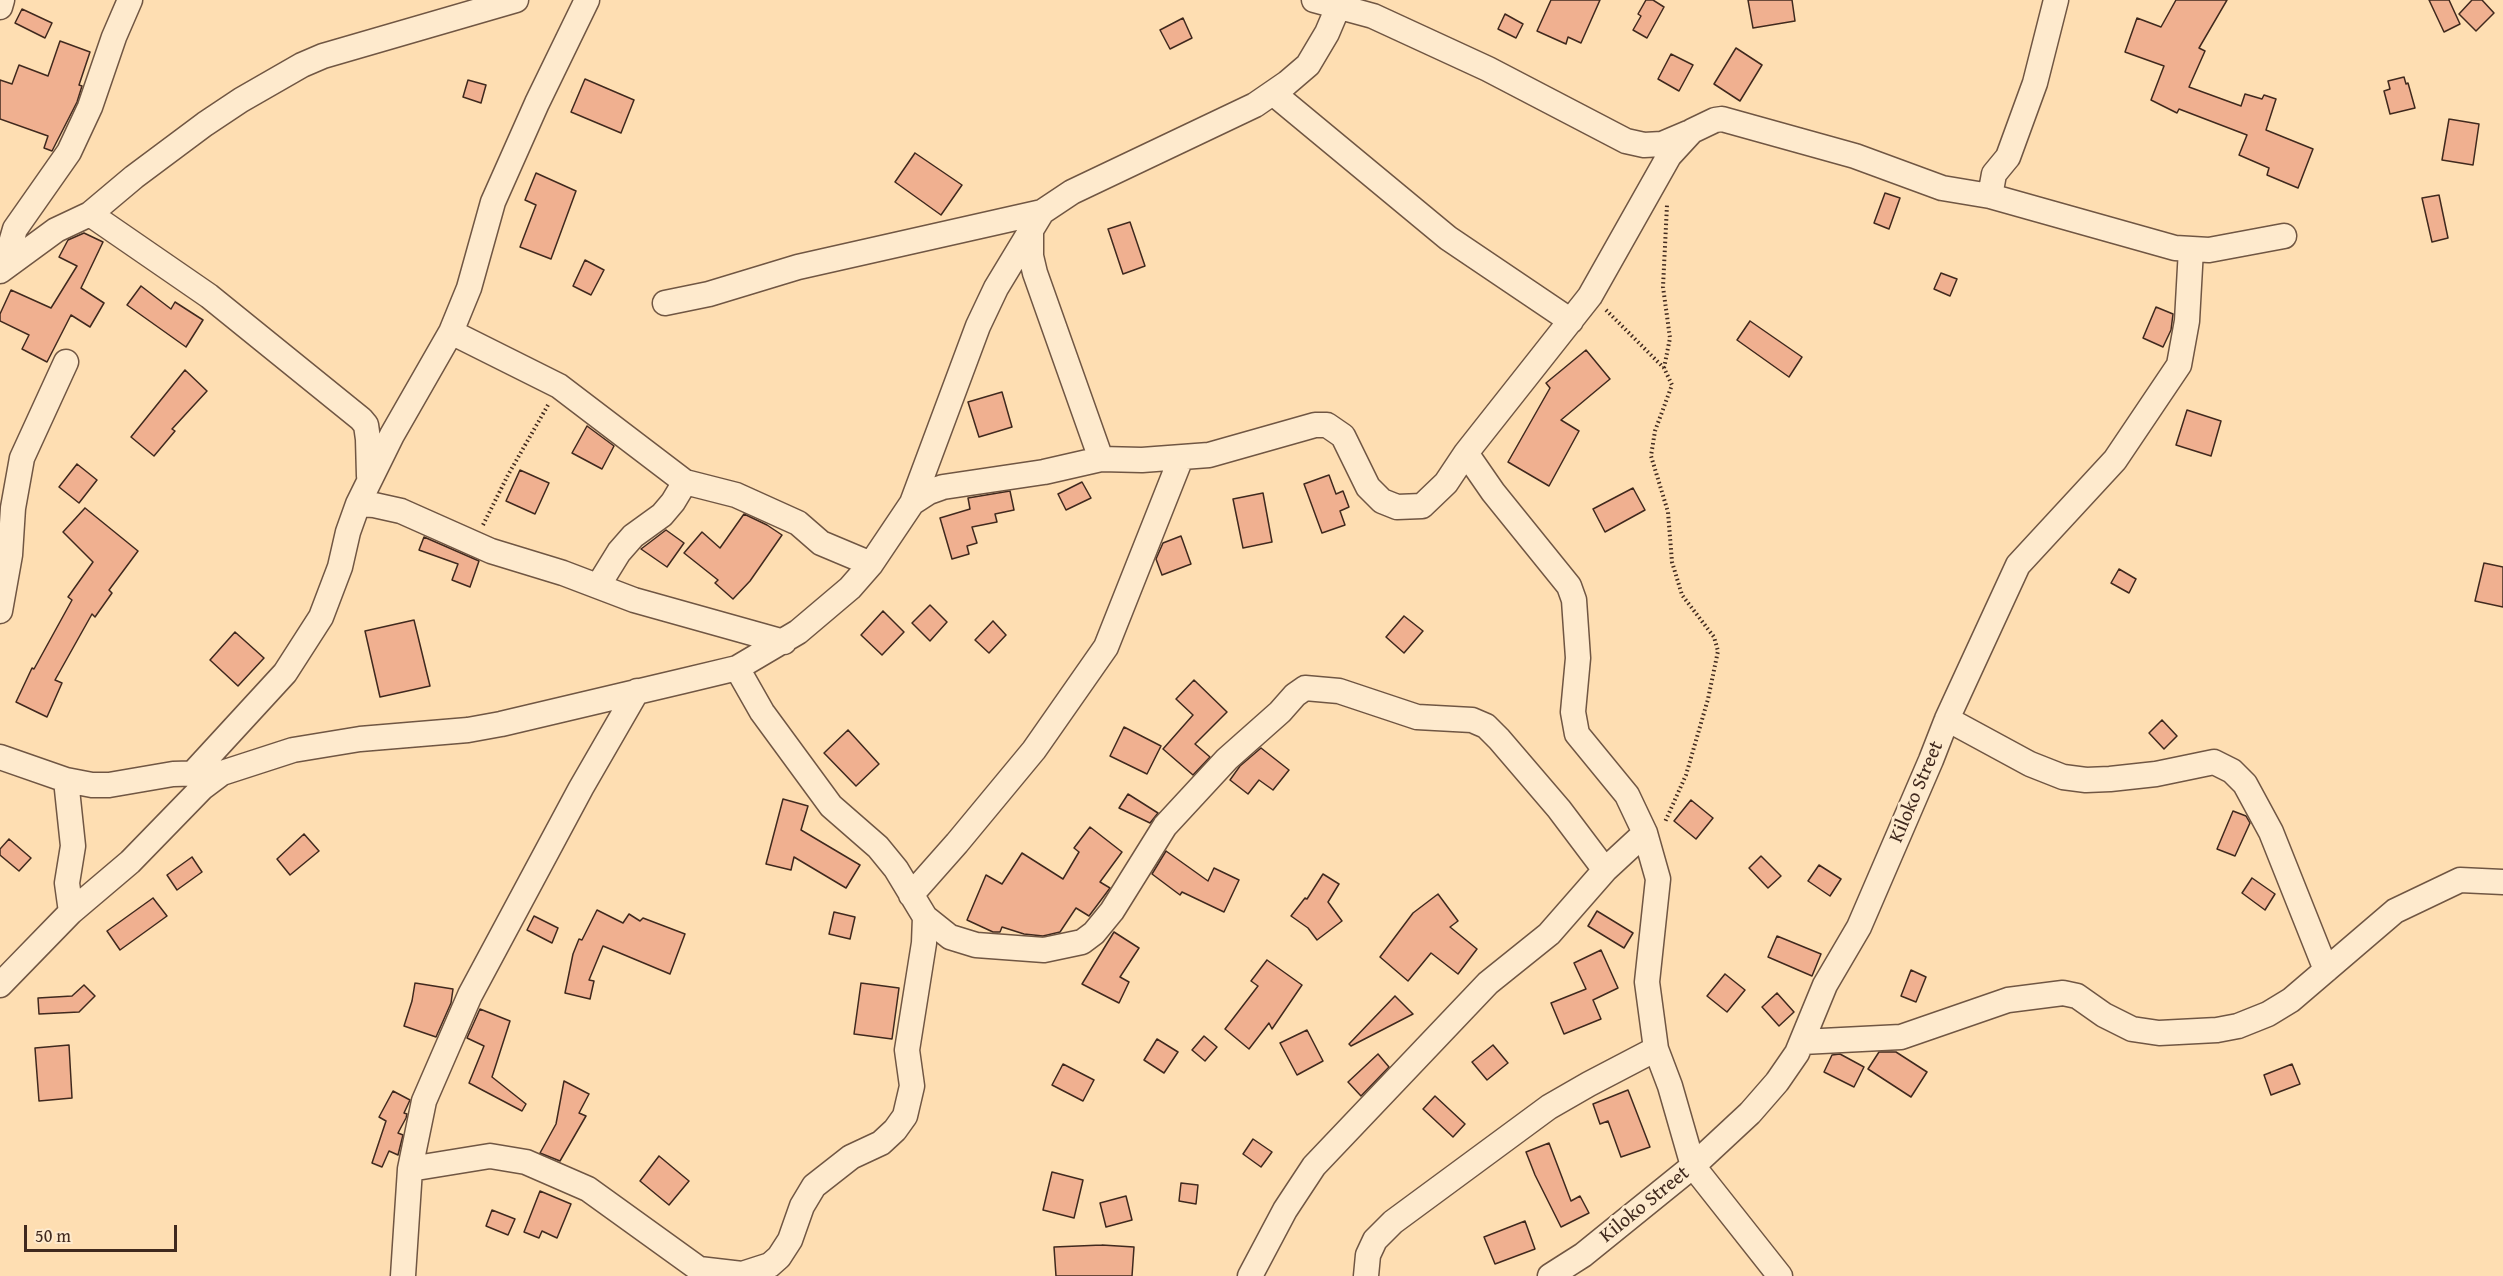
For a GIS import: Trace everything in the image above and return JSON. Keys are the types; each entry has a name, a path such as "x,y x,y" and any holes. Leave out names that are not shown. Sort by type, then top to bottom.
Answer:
{"street":[{"path":"0,7 2,0"},
{"path":"2,269 15,229 69,152 130,0"},
{"path":"2,269 56,230 90,214 158,158 241,99 302,65 323,56 516,0"},
{"path":"194,772 285,673 306,642 331,595 358,504 369,479 451,332 469,288 493,202 537,103 587,0"},
{"path":"1314,0 1340,4 1372,16 1488,69 1626,141 1644,145 1662,144 1708,122 1722,119 1855,156 1942,188 1990,196 2175,248 2208,250 2284,236"},
{"path":"1990,196 1994,174 2008,158 2035,83 2056,0"},
{"path":"0,985 71,912 130,862 202,788 222,773 293,750 360,739 468,730 501,724 737,668 784,642 833,603 871,564 912,503 978,326 996,288 1037,221 1072,192 1219,123 1273,93 1308,65 1328,33 1340,4"},
{"path":"1273,93 1448,238 1571,321"},
{"path":"912,503 928,492 943,487 1044,472 1101,459 1180,458 1209,454 1316,425 1327,425 1343,436 1360,473 1382,501 1397,507 1422,506 1446,483 1466,453 1590,296 1670,156 1692,131"},
{"path":"90,214 209,296 361,419 366,425 368,439 369,479"},
{"path":"664,303 709,294 798,267 1037,221"},
{"path":"1037,221 1031,256 1035,273 1101,459"},
{"name":"Kiloko Street","path":"1550,1276 1583,1256 1693,1166 1750,1113 1777,1082 1802,1042 1825,985 1868,905 1947,719 2018,565 2115,460 2180,365 2187,321 2191,249"},
{"path":"451,332 559,386 685,482 736,495 798,523 821,543 871,564"},
{"path":"0,611 10,555 13,508 22,458 66,362"},
{"path":"1466,453 1493,492 1569,586 1574,600 1578,658 1573,712 1577,734 1588,751 1609,771 1654,830 1658,879 1647,981 1656,1050 1670,1086 1693,1166 1780,1276"},
{"path":"911,895 1034,750 1106,647 1180,458"},
{"path":"598,586 619,552 633,536 662,514 673,502 685,482"},
{"path":"358,504 401,511 491,551 634,600 784,642"},
{"path":"737,668 762,712 831,806 878,847 896,869 925,917 950,936 976,945 1044,950 1082,942 1094,933 1112,911 1165,826 1227,759 1305,688 1339,691 1417,717 1472,720 1485,726 1559,809 1605,870"},
{"path":"404,1276 410,1169 424,1101 470,995 581,788 637,691"},
{"path":"1947,719 2030,764 2063,777 2086,780 2110,779 2156,774 2214,762 2232,771 2245,784 2271,832 2326,970"},
{"path":"0,757 66,780 92,785 109,785 194,772 222,773"},
{"path":"66,780 73,846 67,883 71,912"},
{"path":"1250,1276 1285,1210 1314,1166 1488,983 1549,934 1605,870 1654,830"},
{"path":"1802,1042 1901,1037 2008,1000 2063,993 2077,996 2104,1015 2132,1029 2159,1032 2217,1030 2238,1026 2268,1014 2291,1000 2395,911 2460,880 2503,882"},
{"path":"410,1169 490,1156 526,1162 588,1189 702,1273 742,1274 770,1265 779,1257 790,1240 802,1206 814,1186 851,1157 880,1143 895,1130 905,1116 912,1086 907,1050 924,944 925,917"},
{"path":"1366,1276 1368,1255 1376,1240 1393,1222 1549,1107 1588,1084 1656,1050"}],"path":[{"path":"1664,368 1670,338 1663,287 1667,204"},
{"path":"1590,296 1664,368 1672,385 1655,431 1652,456 1668,512 1672,562 1682,595 1714,637 1718,651 1708,699 1686,775 1654,830"},
{"path":"474,543 508,475 559,386"}],"building":[{"path":"1551,0 1600,0 1581,43 1568,37 1566,44 1537,31"},
{"path":"1646,0 1653,0 1664,7 1647,38 1633,30"},
{"path":"1748,0 1792,0 1795,21 1753,28"},
{"path":"2176,0 2227,0 2199,48 2205,51 2189,87 2241,106 2245,94 2262,99 2264,95 2276,99 2266,130 2313,149 2298,188 2267,175 2269,168 2239,155 2247,135 2179,109 2177,113 2151,100 2164,66 2125,52 2137,18 2161,27"},
{"path":"2429,0 2449,0 2460,24 2444,32"},
{"path":"2472,0 2482,0 2494,13 2476,31 2459,14"},
{"path":"22,9 52,23 45,38 15,23"},
{"path":"1505,14 1523,24 1516,38 1498,29"},
{"path":"1183,18 1192,38 1170,49 1160,30"},
{"path":"60,41 90,52 79,85 82,86 77,102 52,151 44,148 48,136 0,119 0,80 12,84 19,65 48,76"},
{"path":"1736,48 1762,65 1740,101 1714,84"},
{"path":"1671,54 1693,65 1679,91 1658,79"},
{"path":"2404,77 2415,108 2390,114 2384,91 2390,89 2388,81"},
{"path":"585,79 634,100 621,133 571,112"},
{"path":"468,80 486,85 481,103 463,97"},
{"path":"2449,119 2479,124 2473,165 2442,160"},
{"path":"915,153 962,185 941,215 895,182"},
{"path":"536,173 576,191 551,259 520,247 536,205 525,200"},
{"path":"1885,193 1900,198 1889,229 1874,223"},
{"path":"2439,195 2448,238 2432,242 2422,198"},
{"path":"1130,222 1145,266 1123,274 1108,229"},
{"path":"84,233 103,242 81,288 104,303 90,327 71,315 47,362 22,349 29,335 0,321 0,314 11,290 51,308 77,266 59,257 68,240"},
{"path":"585,260 604,270 591,295 573,286"},
{"path":"1941,273 1957,279 1950,296 1934,289"},
{"path":"141,286 171,309 175,302 203,320 186,347 127,305"},
{"path":"2156,307 2173,314 2171,330 2163,347 2143,338"},
{"path":"1750,321 1802,357 1789,377 1737,340"},
{"path":"1586,350 1610,379 1561,420 1579,431 1549,486 1508,462 1550,388 1546,383"},
{"path":"185,370 207,391 172,429 175,431 154,456 131,437"},
{"path":"1002,392 1012,427 979,437 968,402"},
{"path":"2187,410 2221,421 2211,456 2176,445"},
{"path":"587,426 614,446 602,469 572,453"},
{"path":"77,464 97,480 79,503 59,487"},
{"path":"520,470 549,483 535,514 506,501"},
{"path":"1329,475 1336,494 1343,491 1349,507 1340,511 1345,525 1322,533 1304,484"},
{"path":"1082,482 1091,498 1066,510 1058,494"},
{"path":"1633,488 1645,510 1605,532 1593,509"},
{"path":"1010,491 1014,510 995,514 997,522 972,527 977,543 967,546 969,554 952,559 940,518 970,509 968,498"},
{"path":"1263,493 1272,542 1243,548 1233,499"},
{"path":"85,508 138,551 109,590 112,593 95,617 92,614 55,680 62,683 47,717 16,702 32,668 34,669 72,600 68,597 93,562 63,532"},
{"path":"744,514 782,535 750,581 733,599 715,583 718,580 684,553 702,532 720,548"},
{"path":"666,530 684,543 667,567 641,549"},
{"path":"1181,536 1191,564 1162,575 1156,559 1163,543"},
{"path":"424,537 479,561 470,587 452,580 458,564 419,550"},
{"path":"2484,563 2503,567 2503,607 2475,601"},
{"path":"2119,569 2136,579 2129,593 2111,583"},
{"path":"930,605 947,622 930,641 912,623"},
{"path":"883,611 904,632 882,655 861,635"},
{"path":"1404,616 1423,631 1404,653 1386,637"},
{"path":"414,620 430,686 380,697 365,631"},
{"path":"993,621 1006,635 989,653 975,640"},
{"path":"235,632 264,658 238,686 210,660"},
{"path":"1194,680 1227,712 1195,744 1210,757 1193,775 1163,749 1193,715 1176,699"},
{"path":"2162,720 2177,736 2164,749 2149,733"},
{"path":"1124,727 1161,746 1147,774 1110,756"},
{"path":"848,730 879,764 856,786 824,753"},
{"path":"1261,748 1289,770 1273,790 1259,780 1248,794 1230,780 1240,766"},
{"path":"1128,794 1158,813 1150,823 1119,808"},
{"path":"783,799 808,806 801,830 860,865 846,888 794,857 791,870 766,864"},
{"path":"1691,800 1713,818 1696,839 1674,821"},
{"path":"2233,811 2246,816 2250,823 2235,856 2217,849"},
{"path":"1090,827 1122,852 1100,882 1110,888 1089,916 1076,908 1060,932 1043,936 1024,934 1002,927 1000,932 993,932 967,920 986,875 1002,884 1022,853 1063,879 1079,852 1074,848"},
{"path":"304,834 319,851 290,875 277,859"},
{"path":"9,839 31,858 19,871 0,855 0,849"},
{"path":"1166,851 1208,881 1214,868 1239,880 1224,912 1182,892 1180,895 1152,874"},
{"path":"1761,856 1781,876 1768,888 1749,868"},
{"path":"192,857 202,872 177,890 167,875"},
{"path":"1819,865 1841,879 1830,896 1808,881"},
{"path":"1323,874 1339,884 1328,902 1342,921 1317,940 1308,928 1291,916 1305,898 1307,899"},
{"path":"2252,878 2275,894 2265,910 2242,893"},
{"path":"1438,894 1458,921 1450,927 1477,949 1458,974 1431,953 1408,981 1380,957 1413,913"},
{"path":"153,898 167,916 120,950 107,931"},
{"path":"597,910 623,923 629,914 640,921 643,918 685,934 670,974 603,946 589,980 594,981 590,999 565,993 573,954 579,939 582,940"},
{"path":"1597,911 1633,933 1624,948 1588,926"},
{"path":"834,912 855,917 850,939 829,934"},
{"path":"534,916 558,928 552,943 527,930"},
{"path":"1114,932 1139,948 1120,977 1129,982 1119,1003 1082,984"},
{"path":"1777,936 1821,954 1812,976 1768,957"},
{"path":"1601,950 1618,988 1593,1000 1601,1019 1564,1034 1551,1003 1586,989 1574,963"},
{"path":"1267,960 1302,985 1272,1029 1269,1023 1249,1049 1225,1029 1258,986 1251,981"},
{"path":"1911,970 1926,977 1916,1002 1901,996"},
{"path":"1725,974 1745,990 1727,1012 1707,996"},
{"path":"415,983 453,989 451,1003 436,1037 404,1026"},
{"path":"861,983 899,988 892,1039 854,1034"},
{"path":"84,985 95,996 79,1012 39,1014 38,998 72,996"},
{"path":"1777,993 1794,1012 1779,1026 1762,1007"},
{"path":"1395,996 1413,1014 1351,1046 1349,1044"},
{"path":"480,1009 510,1021 492,1077 526,1104 522,1111 469,1083 484,1046 467,1038"},
{"path":"1307,1030 1323,1061 1297,1075 1280,1043"},
{"path":"1204,1036 1217,1047 1205,1061 1192,1050"},
{"path":"1157,1039 1178,1052 1164,1073 1144,1060"},
{"path":"69,1045 72,1098 39,1101 35,1048"},
{"path":"1493,1045 1508,1063 1487,1080 1472,1062"},
{"path":"1879,1052 1896,1052 1927,1072 1911,1097 1868,1069"},
{"path":"1378,1054 1389,1067 1361,1096 1348,1082"},
{"path":"1840,1054 1864,1067 1854,1087 1824,1072 1832,1055"},
{"path":"1063,1064 1094,1080 1083,1101 1052,1085"},
{"path":"2292,1064 2300,1084 2271,1095 2264,1075"},
{"path":"564,1081 589,1094 579,1113 586,1116 560,1161 540,1153 556,1124"},
{"path":"1628,1090 1650,1147 1621,1157 1608,1121 1600,1124 1593,1104"},
{"path":"393,1091 410,1100 404,1113 407,1114 406,1118 398,1133 403,1135 398,1155 389,1151 382,1167 372,1163 386,1121 379,1117"},
{"path":"1435,1096 1465,1124 1453,1137 1423,1109"},
{"path":"1253,1139 1272,1152 1261,1167 1243,1154"},
{"path":"1549,1143 1571,1201 1580,1196 1589,1213 1561,1227 1526,1152"},
{"path":"659,1156 689,1181 669,1205 640,1181"},
{"path":"1052,1172 1083,1180 1074,1218 1043,1210"},
{"path":"1181,1183 1198,1185 1196,1204 1179,1201"},
{"path":"540,1191 571,1204 557,1238 542,1231 539,1238 524,1232"},
{"path":"1126,1196 1132,1220 1106,1227 1100,1203"},
{"path":"492,1210 515,1219 508,1235 486,1226"},
{"path":"1525,1221 1535,1249 1495,1264 1484,1237"},
{"path":"1102,1245 1134,1247 1132,1276 1056,1276 1054,1247"}]}
